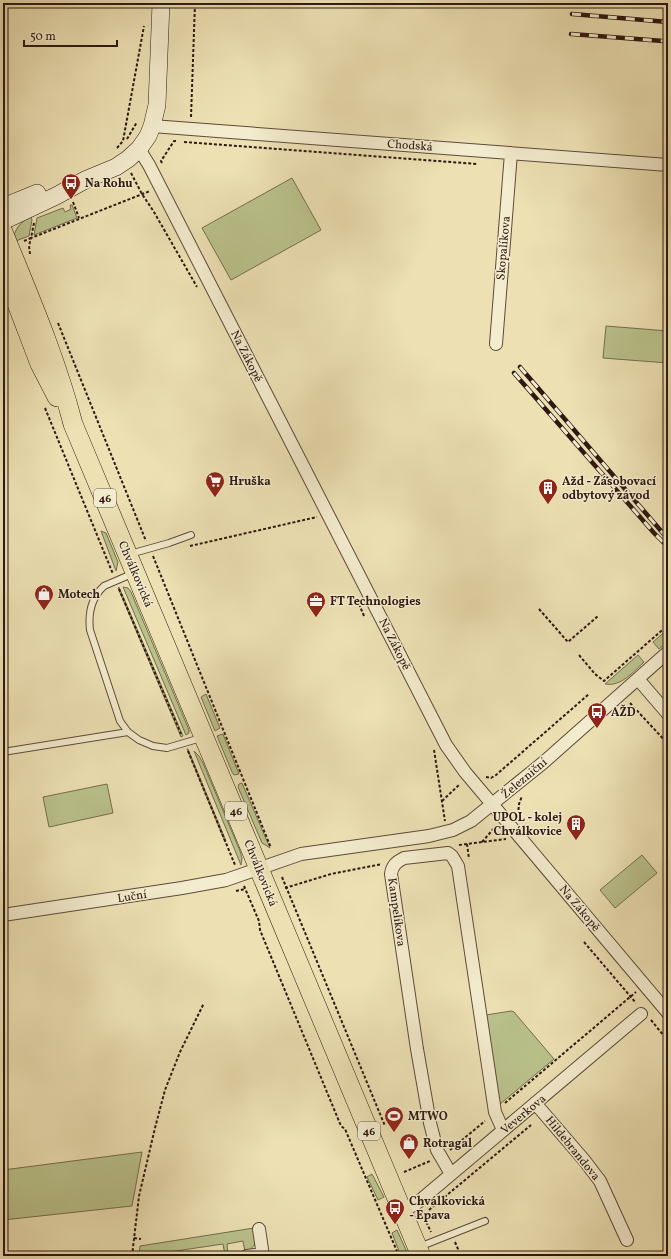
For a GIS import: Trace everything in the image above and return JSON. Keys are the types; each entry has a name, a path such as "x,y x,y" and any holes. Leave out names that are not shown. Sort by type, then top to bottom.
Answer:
{"main road":[{"name":"Chválkovická","path":"3,232 13,262 48,341 64,387 73,424 402,1211 424,1248"}],"street":[{"path":"3,221 56,196 87,179 122,164 139,149 148,136 156,115 159,91 161,3"},
{"name":"Chodská","path":"152,126 668,165"},
{"name":"Na Zákopě","path":"139,149 160,186 446,745 462,768 668,1013"},
{"name":"Skopalíkova","path":"496,344 511,153"},
{"path":"3,207 51,188 87,179"},
{"name":"Železniční","path":"259,869 301,854 446,833 466,824 544,762 668,652"},
{"path":"638,679 668,714"},
{"name":"Kampelíkova","path":"451,1174 437,1150 430,1123 398,924 391,874 394,866 404,858 448,853 452,856 458,866 495,1112 503,1130"},
{"name":"Luční","path":"3,915 182,888 226,880 259,869"},
{"name":"Veverkova","path":"402,1211 417,1203 642,1012"},
{"name":"Hildebrandova","path":"535,1103 600,1180 627,1240"},
{"path":"247,1256 263,1255 259,1229"}],"lane":[{"path":"128,554 170,543 191,535"},
{"path":"136,572 104,586 93,600 89,619 90,630 120,721 128,732 139,740 153,746 167,748 205,737"},
{"path":"3,752 128,732"},
{"path":"424,1248 452,1234 484,1221"}],"path":[{"path":"191,118 195,3"},
{"path":"114,152 123,140 141,51 145,22"},
{"path":"165,168 161,161 174,141 478,164"},
{"path":"131,172 142,194 154,212 199,291"},
{"path":"20,243 160,186"},
{"path":"13,262 29,246 35,218"},
{"path":"58,322 149,548"},
{"path":"43,403 113,574"},
{"path":"190,546 316,517 327,512"},
{"path":"160,553 152,555 271,848"},
{"path":"119,588 182,736"},
{"path":"539,609 568,642 598,616"},
{"path":"579,655 604,681 668,625"},
{"path":"482,776 489,778 496,775 589,694"},
{"path":"631,702 668,744"},
{"path":"434,748 445,824"},
{"path":"188,750 237,868"},
{"path":"442,801 463,781"},
{"path":"454,846 513,838"},
{"path":"286,887 331,874 385,864"},
{"path":"282,877 386,1128"},
{"path":"242,882 259,921 260,930 341,1126 345,1129 399,1256"},
{"path":"584,942 668,1041"},
{"path":"503,1105 640,989"},
{"path":"132,1256 139,1196 165,1090 180,1052 204,1002"},
{"path":"424,1248 423,1214 434,1207 544,1113"},
{"path":"448,1154 450,1150 487,1119"},
{"path":"406,1178 404,1172 436,1158"},
{"path":"452,1234 461,1256"},
{"path":"134,1238 141,1239"}],"green space":[{"path":"292,178 321,230 231,280 202,228"},
{"path":"70,205 72,205 77,218 34,235 37,218 63,208 65,212 71,209"},
{"path":"31,217 32,220 29,236 13,242 18,226"},
{"path":"606,326 668,331 668,363 603,358"},
{"path":"101,531 106,533 118,562 116,571"},
{"path":"119,587 183,736 181,737 118,588"},
{"path":"123,587 128,588 131,592 189,730 189,733 186,735"},
{"path":"668,629 668,641 659,649 653,642"},
{"path":"638,655 644,662 631,674 616,683 605,684"},
{"path":"206,694 220,728 215,731 201,697"},
{"path":"223,734 239,774 234,775 232,772 217,736"},
{"path":"187,749 226,841 225,842"},
{"path":"194,751 203,763 240,851 242,858 241,865"},
{"path":"242,783 270,848 262,843 238,787 239,784"},
{"path":"107,784 113,813 49,827 43,797"},
{"path":"642,855 657,873 615,908 600,890"},
{"path":"511,1011 514,1012 554,1059 499,1105 486,1015"},
{"path":"142,1152 132,1206 3,1220 3,1170"},
{"path":"372,1174 384,1197 378,1200 367,1177"},
{"path":"254,1228 255,1244 249,1251 245,1252 243,1241 227,1244 228,1255 225,1255 223,1244 169,1252 170,1256 139,1256 140,1246"},
{"path":"397,1230 406,1250 404,1256 401,1256 392,1233"}],"railway":[{"path":"572,14 668,22"},
{"path":"571,34 663,41"},
{"path":"520,367 668,539"},
{"path":"514,373 654,533 668,547"}],"place":[{"name":"Na Rohu","path":"71,200"},
{"name":"Hruška","path":"215,498"},
{"name":"Ažd - Zásobovací odbytový závod","path":"548,505"},
{"name":"Motech","path":"44,611"},
{"name":"FT Technologies","path":"316,618"},
{"name":"AŽD","path":"597,729"},
{"name":"UPOL - kolej Chválkovice","path":"576,841"},
{"name":"MTWO","path":"394,1133"},
{"name":"Rotragal","path":"409,1160"},
{"name":"Chválkovická - Epava","path":"395,1225"}]}
